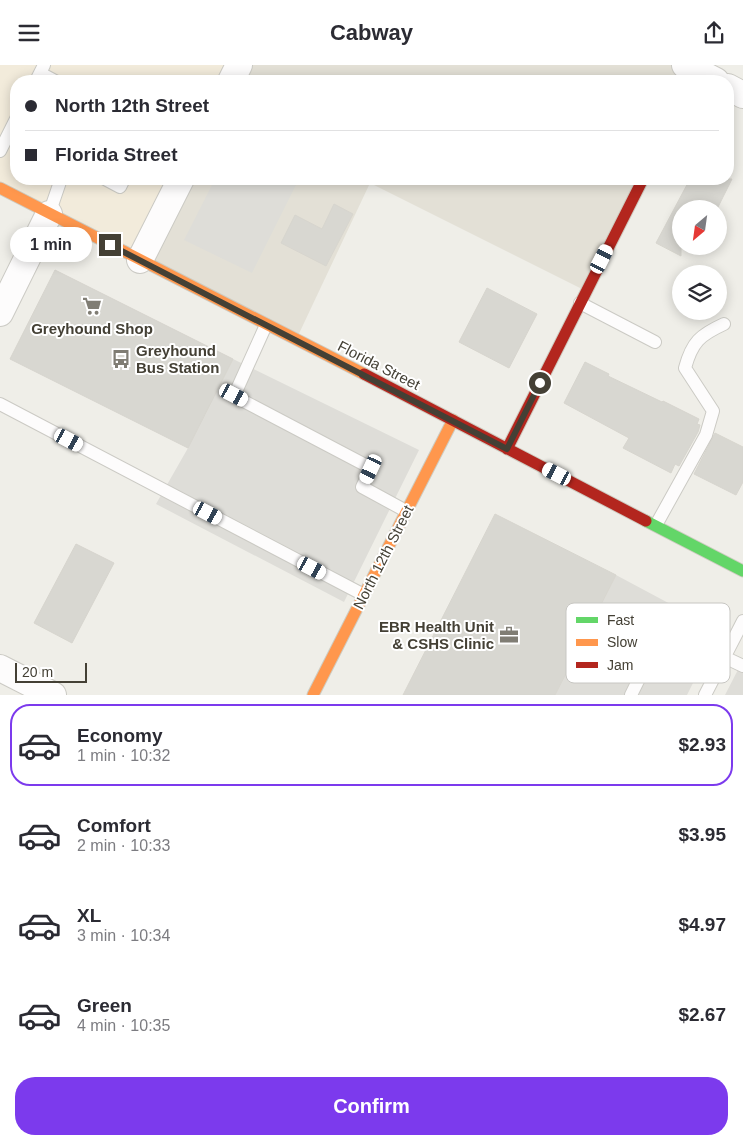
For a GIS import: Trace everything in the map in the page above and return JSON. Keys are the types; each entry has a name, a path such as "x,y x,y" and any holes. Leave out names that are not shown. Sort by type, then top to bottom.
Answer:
{"main road":[{"path":"507,449 640,185"},
{"name":"Florida Street","path":"0,189 453,420 743,571"},
{"name":"North 12th Street","path":"314,695 453,420"}],"street":[{"path":"140,260 178,185"},
{"path":"0,313 49,214"},
{"path":"0,668 53,695"}],"lane":[{"path":"0,151 10,134"},
{"path":"49,214 59,185"},
{"path":"580,303 654,341"},
{"path":"656,525 706,435 713,411 685,369 690,351 705,333 724,324"},
{"path":"266,325 234,395 371,469 362,487 406,511"},
{"path":"0,403 364,595"},
{"path":"730,646 743,621"},
{"path":"730,660 743,666"},
{"path":"631,695 637,683"},
{"path":"705,695 711,683"}],"shaded area":[{"path":"0,65 239,65 234,75 10,75 10,185 178,185 140,260 0,189"},
{"path":"239,65 685,65 689,75 234,75"},
{"path":"178,185 369,185 296,340 140,260"},
{"path":"212,185 296,185 252,273 184,240"},
{"path":"374,185 640,185 586,291"},
{"path":"233,359 419,450 344,602 156,504 188,448"},
{"path":"616,575 668,603 602,603"},
{"path":"743,660 743,695 725,695"},
{"path":"566,673 566,683 693,683 687,695 555,695"}],"building":[{"path":"687,185 729,185 722,200 679,200"},
{"path":"334,204 353,214 326,266 281,243 295,215 322,229"},
{"path":"672,213 672,251 656,243"},
{"name":"Greyhound Bus Station","path":"55,270 233,359 188,448 10,359"},
{"path":"487,288 537,314 509,368 459,342"},
{"path":"585,362 609,374 608,376 699,419 697,424 700,425 698,432 679,466 675,464 671,473 623,448 629,438 564,403"},
{"path":"715,433 743,447 743,482 736,495 694,474"},
{"name":"EBR Health Unit & CSHS Clinic","path":"495,514 616,575 602,603 566,603 566,673 555,695 403,695"},
{"path":"76,544 114,563 72,643 34,623"}],"traffic: fast":[{"path":"646,521 743,571"}],"traffic: slow":[{"path":"0,188 364,374"},
{"path":"313,695 453,420"}],"traffic: jam":[{"path":"507,449 640,185"},
{"path":"364,374 646,521"}],"place":[{"name":"Greyhound Shop","path":"92,306"},
{"name":"Greyhound Bus Station","path":"121,359"},
{"name":"EBR Health Unit & CSHS Clinic","path":"509,635"}],"route":[{"path":"110,245 507,449 540,383"}]}
